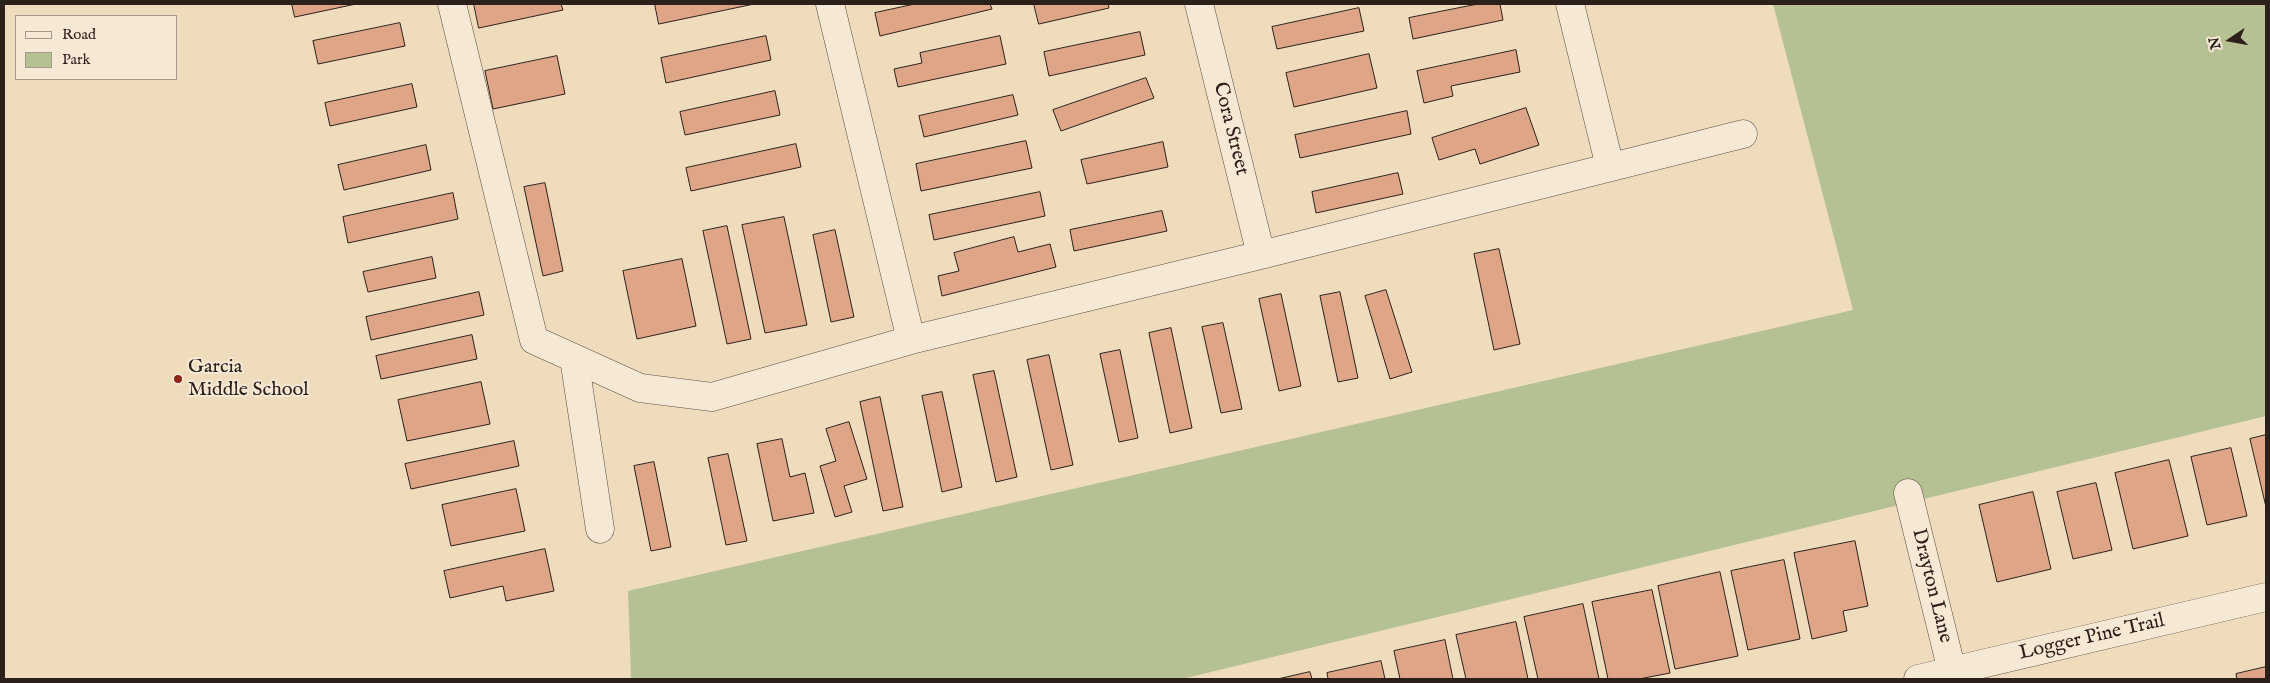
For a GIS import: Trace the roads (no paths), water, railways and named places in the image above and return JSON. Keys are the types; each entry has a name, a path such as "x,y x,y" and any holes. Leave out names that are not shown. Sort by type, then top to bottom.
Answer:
{"street":[{"path":"452,4 534,340 640,388 712,397 911,340 1261,255 1743,134"},
{"path":"830,4 911,340"},
{"name":"Cora Street","path":"1199,4 1261,255"},
{"path":"1570,4 1610,167"},
{"path":"574,358 600,530"},
{"name":"Drayton Lane","path":"1908,493 1953,675"},
{"name":"Logger Pine Trail","path":"1918,679 1953,675 2266,597"}],"place":[{"name":"Garcia Middle School","path":"178,379"}]}
